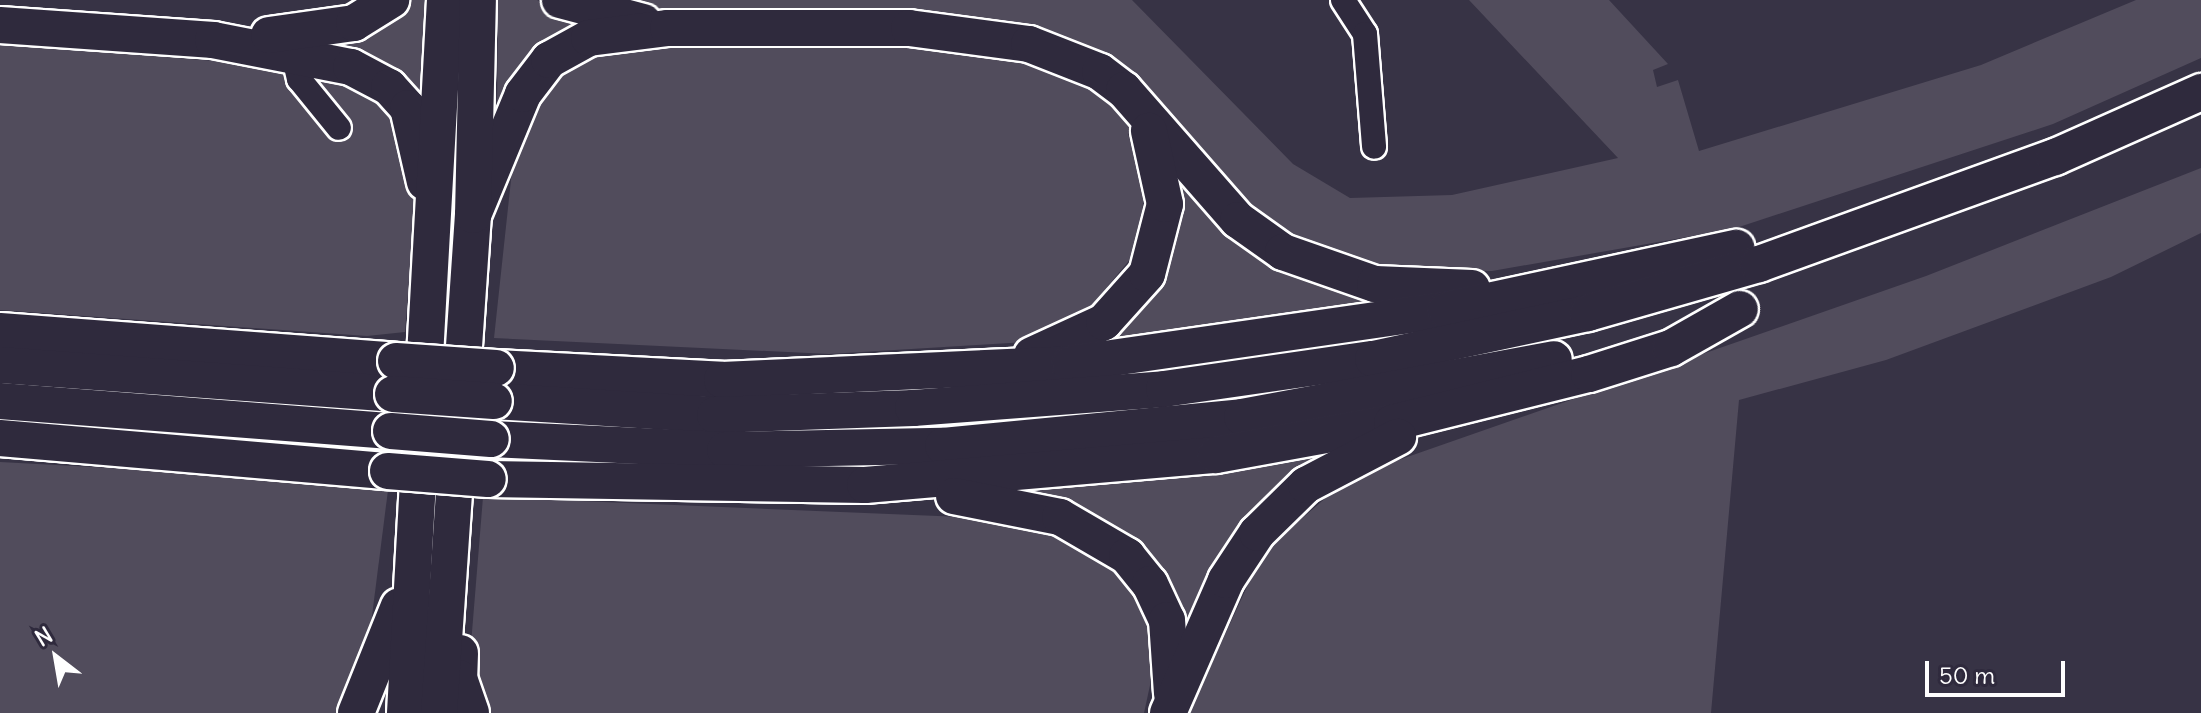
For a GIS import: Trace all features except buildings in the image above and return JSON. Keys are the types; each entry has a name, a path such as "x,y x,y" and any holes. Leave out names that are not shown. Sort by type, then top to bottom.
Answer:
{"highway":[{"path":"213,40 337,28 391,0"},
{"path":"405,713 436,235 445,0"},
{"path":"439,713 473,215 478,0"},
{"path":"560,0 668,28"},
{"path":"0,25 213,40 293,53 351,67 400,97 412,120 436,235"},
{"path":"473,215 523,94 549,60 589,38 668,28 909,28 982,35 1029,44 1100,72 1238,220 1326,271 1424,288 1554,287"},
{"path":"0,331 394,377 495,385 715,415 1037,402 1164,389 1373,359 1588,313 1901,216 2201,92"},
{"path":"972,372 1086,334 1133,294 1153,260 1165,204 1159,159 1144,118"},
{"path":"495,385 972,372 1289,337 1554,287 1844,219 1901,216"},
{"path":"0,401 491,439 725,450 943,446 1085,434 1387,394 1600,348 1740,309 1671,348 1476,404 1216,455 865,485 488,479 0,438"},
{"path":"0,365 394,377"},
{"path":"1170,708 1226,580 1280,508 1341,462 1476,404"},
{"path":"865,485 1013,504 1076,523 1112,544 1150,584 1167,620 1170,708"},
{"path":"356,713 385,649 415,555"},
{"path":"448,585 459,678 471,713"}],"lane":[{"path":"1343,0 1365,34 1374,147"},
{"path":"293,53 299,79 339,128"}],"shaded area":[{"path":"404,0 425,0 420,98 321,41"},
{"path":"498,0 537,0 552,8 580,0 1132,0 1293,164 1350,198 1452,195 1618,158 1469,0 1609,0 1668,64 1653,70 1657,87 1678,80 1699,151 1981,65 2136,0 2201,0 2201,58 2053,124 1733,229 1492,271 1410,270 1327,256 1233,195 1166,111 1128,134 1145,188 1137,251 1082,317 1026,342 829,354 494,338 514,152 497,112"},
{"path":"0,43 321,70 385,101 406,132 415,205 405,332 367,336 0,310"},
{"path":"2201,168 2201,233 2111,277 1886,360 1739,400 1711,713 1189,713 1263,552 1350,477 1926,276"},
{"path":"1180,174 1400,303 1110,346 1102,335 1172,179"},
{"path":"1335,451 1193,637 1033,495 1036,491"},
{"path":"0,462 354,481 388,490 365,671 341,713 0,713"},
{"path":"483,497 962,517 1062,534 1135,585 1157,653 1144,713 485,713 468,681"}]}
